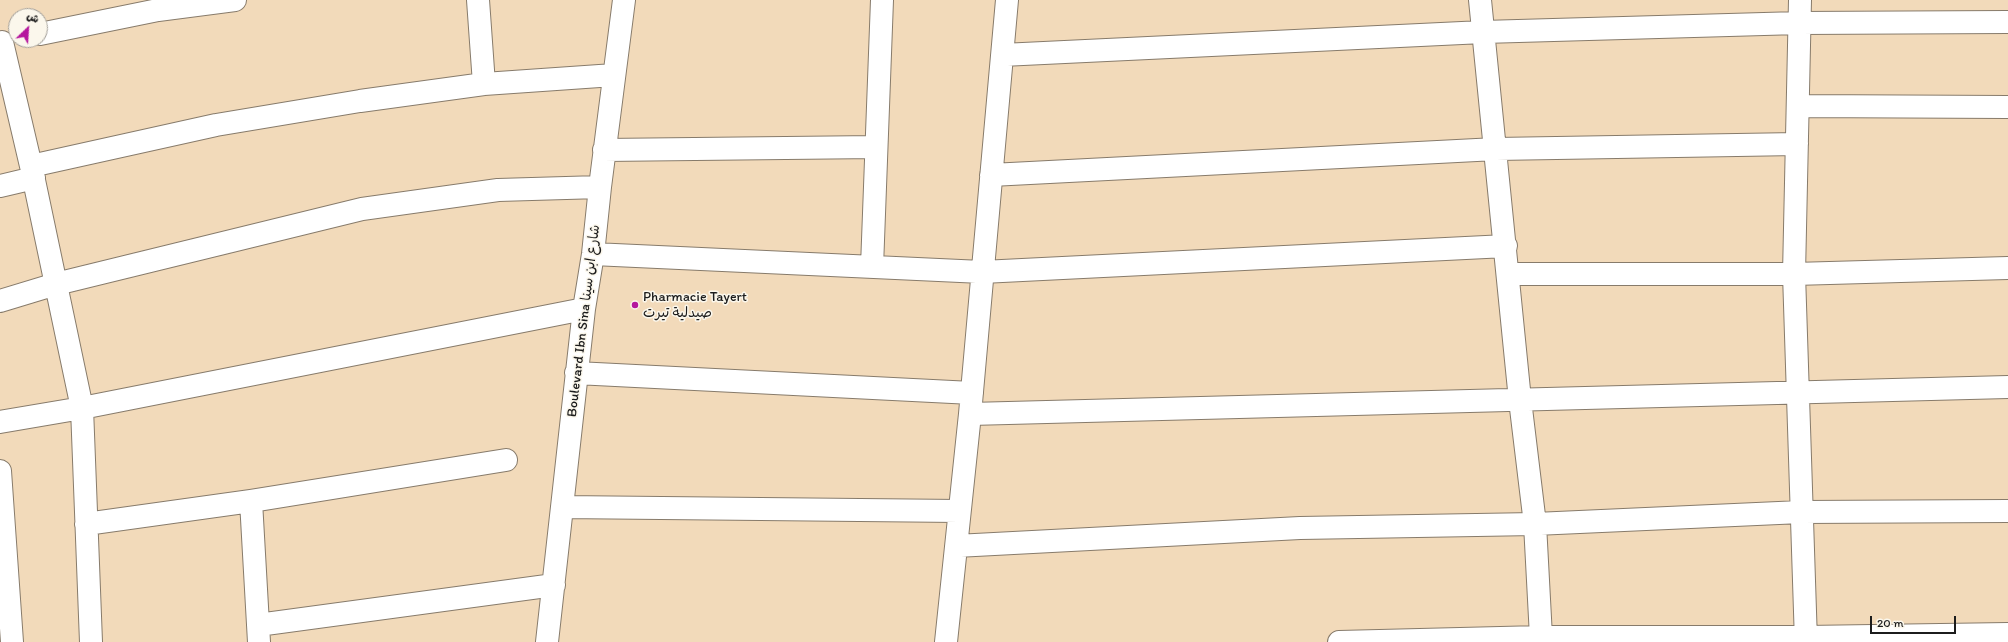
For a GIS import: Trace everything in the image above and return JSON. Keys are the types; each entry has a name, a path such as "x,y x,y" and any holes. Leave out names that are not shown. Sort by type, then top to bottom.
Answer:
{"street":[{"path":"48,32 158,10 235,0"},
{"path":"478,0 484,84"},
{"name":"Boulevard Ibn Sina شارع ابن سينا","path":"547,642 576,373 593,254 604,150 624,0"},
{"path":"872,267 882,0"},
{"path":"946,642 971,404 1007,0"},
{"path":"1480,0 1506,246 1520,400 1535,524 1542,637"},
{"path":"1800,0 1794,274 1806,640"},
{"path":"1002,55 1483,32 1799,23 2008,22"},
{"path":"6,41 82,408 90,642"},
{"path":"0,186 32,172 216,125 360,101 484,84 614,75"},
{"path":"1798,106 2008,107"},
{"path":"991,175 1496,149 1797,144"},
{"path":"604,150 876,148"},
{"path":"0,301 56,284 362,209 498,190 600,187"},
{"path":"593,254 982,272 1506,246"},
{"path":"1508,274 1794,274 2008,268"},
{"path":"0,422 82,408 584,309"},
{"path":"576,373 971,404 1520,400 1797,394 2008,387"},
{"path":"86,524 251,501 506,460"},
{"path":"0,471 12,642"},
{"path":"251,501 259,634 554,585"},
{"path":"562,508 959,510"},
{"path":"956,546 1300,528 1535,524 1801,512 2008,511"},
{"path":"1339,642 1542,637 1806,640 2008,634"}],"place":[{"name":"Pharmacie Tayert صيدلية تيرت","path":"635,305"}]}
